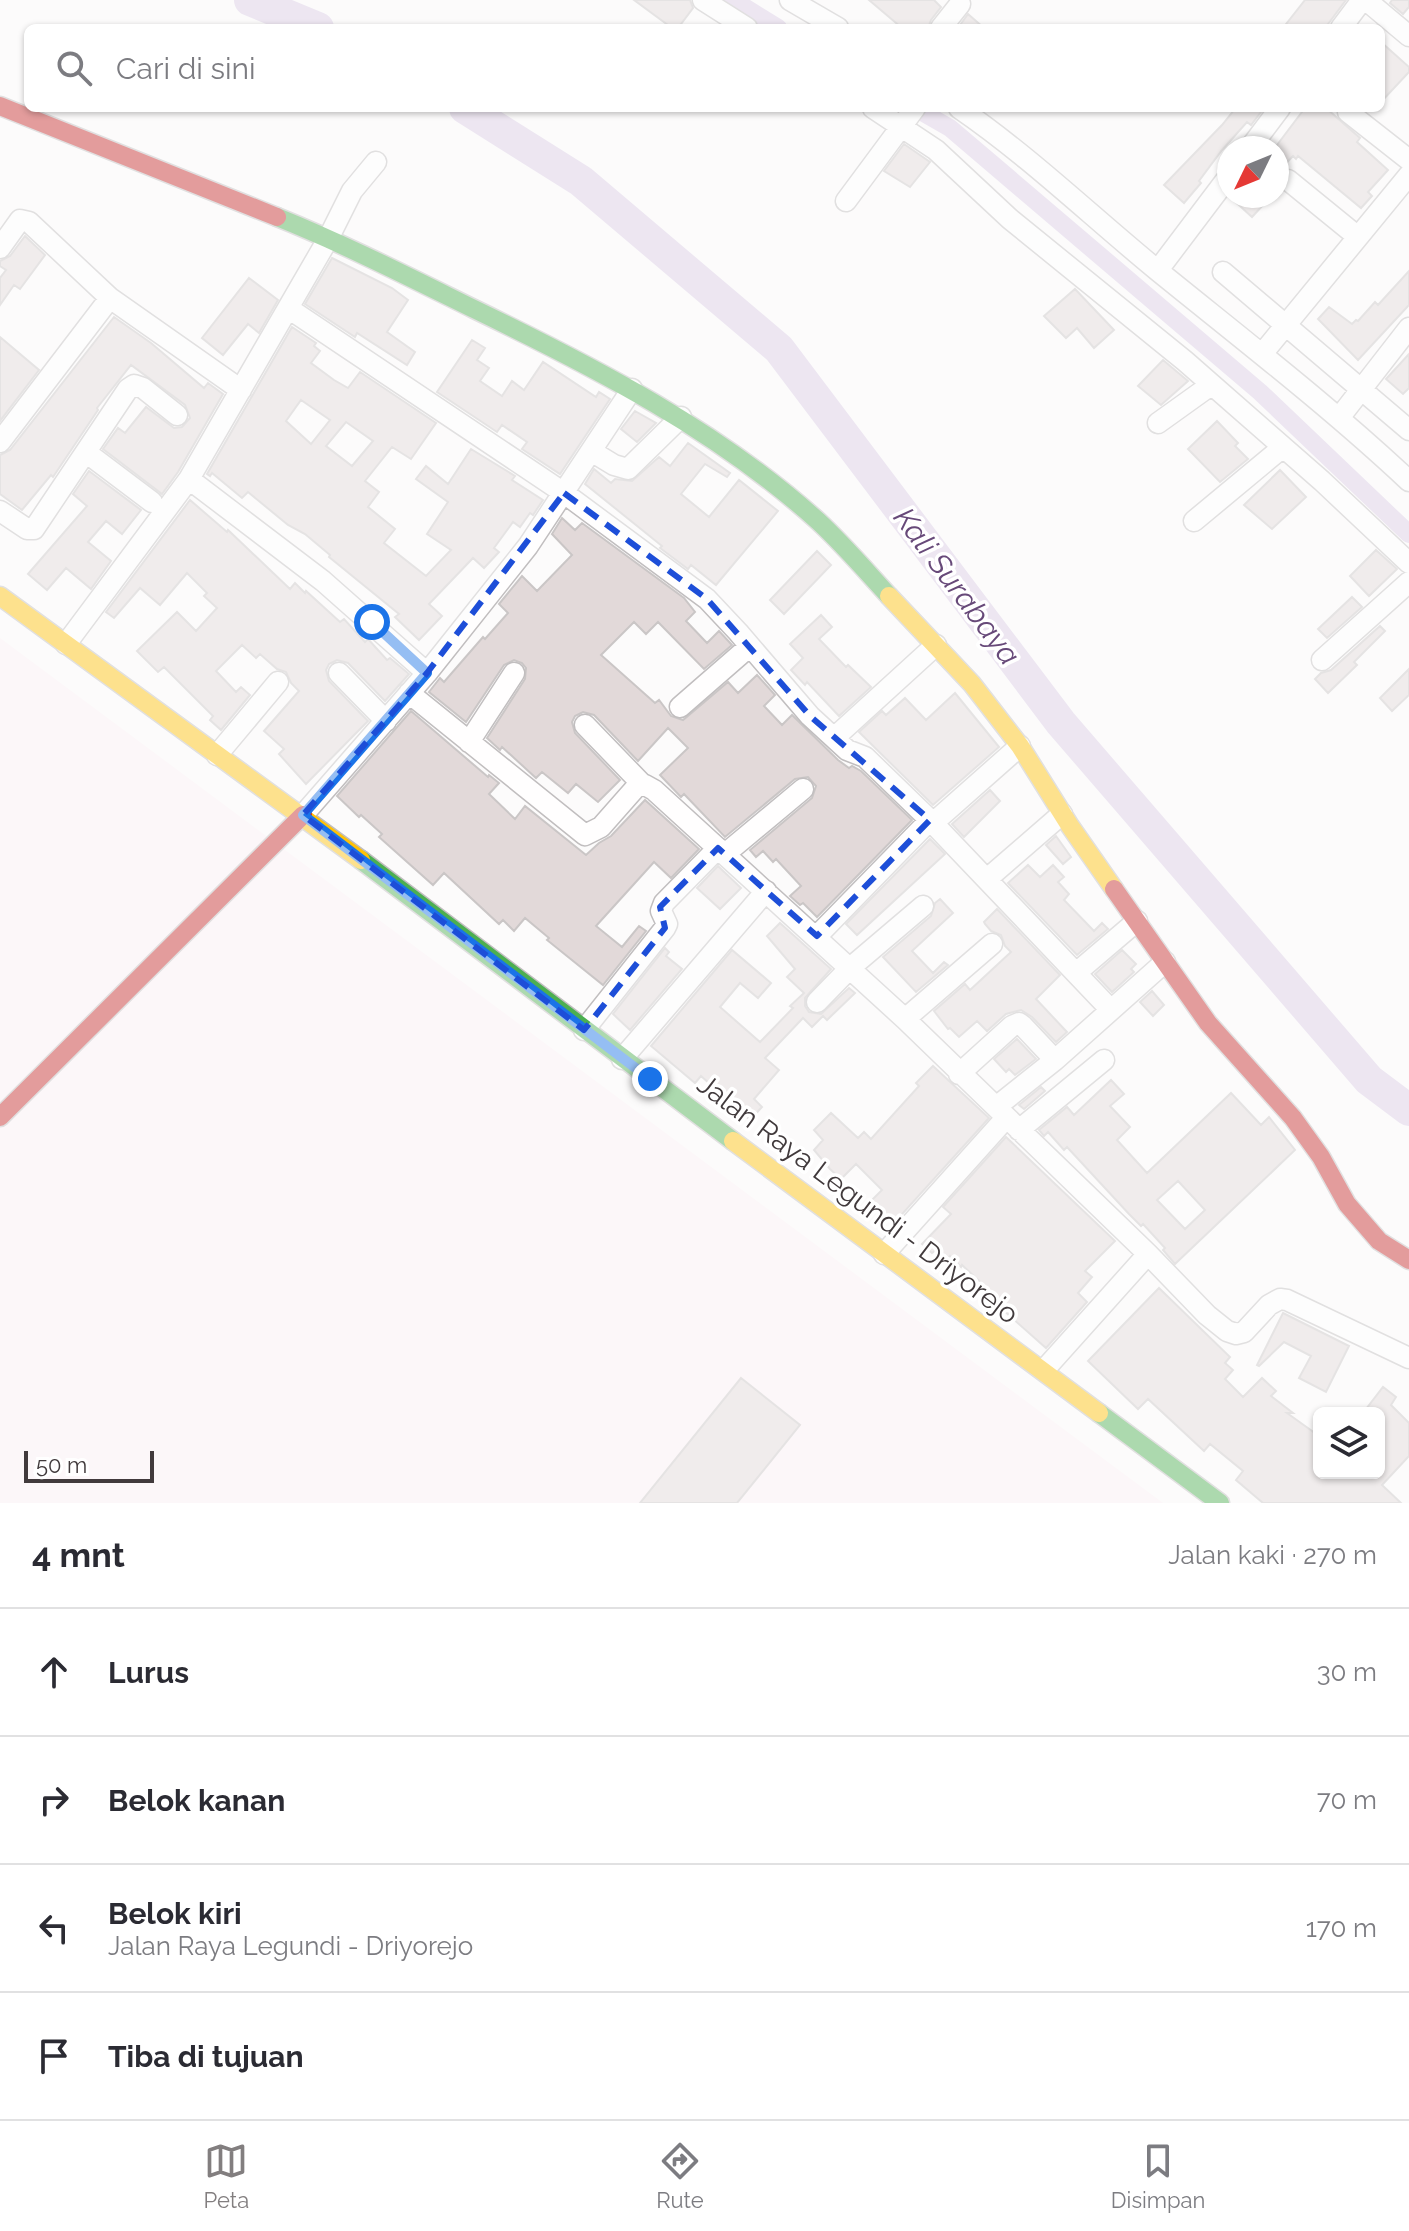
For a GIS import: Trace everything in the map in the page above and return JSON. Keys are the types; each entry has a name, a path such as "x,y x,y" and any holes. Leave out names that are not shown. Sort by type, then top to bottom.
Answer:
{"main road":[{"path":"0,106 328,239 509,324 681,417 752,468 819,522 972,684 1020,746 1062,814 1208,1023 1293,1118 1321,1157 1347,1204 1379,1241 1409,1260"},
{"name":"Jalan Raya Legundi - Driyorejo","path":"0,596 303,815 622,1059 1220,1503"},
{"path":"0,1117 303,815"}],"street":[{"path":"703,0 741,24"},
{"path":"790,0 831,24"},
{"path":"1344,24 1364,0 1409,36"},
{"path":"944,24 960,4"},
{"path":"885,112 907,119 1010,219 1283,447 1409,563"},
{"path":"968,112 1408,478"},
{"path":"1259,136 1277,112"},
{"path":"1348,112 1409,160"},
{"path":"846,201 907,119"},
{"path":"66,644 189,479 328,239 352,191 376,162"},
{"path":"1262,354 1409,175"},
{"path":"1289,181 1358,237"},
{"path":"1158,270 1217,192"},
{"path":"0,248 20,220 29,222 110,298 241,390"},
{"path":"1223,272 1409,430"},
{"path":"0,442 110,298"},
{"path":"288,308 564,493 700,594 810,716 847,750 865,757 932,821 1111,1010"},
{"path":"1339,418 1409,328"},
{"path":"0,511 27,529 34,529 128,389 134,385 143,388 177,415"},
{"path":"1158,423 1211,385"},
{"path":"303,815 427,673 528,546 632,389"},
{"path":"591,451 614,465 628,469 681,417"},
{"path":"1194,521 1283,447"},
{"path":"87,453 152,502"},
{"path":"189,479 323,581 427,673"},
{"path":"1322,660 1409,582"},
{"path":"834,738 936,645"},
{"path":"680,707 750,646"},
{"path":"339,673 386,721"},
{"path":"469,742 514,673"},
{"path":"217,755 278,682"},
{"path":"409,693 585,835 601,827 642,784"},
{"path":"585,725 642,784 654,790 905,1019 1207,1315 1227,1331 1236,1334 1244,1332 1269,1305 1280,1299 1287,1300 1409,1358"},
{"path":"817,936 932,821 1020,746"},
{"path":"584,1030 665,928 667,924 661,911 664,903 721,851 803,789"},
{"path":"987,879 1062,814"},
{"path":"622,1059 766,891"},
{"path":"817,1002 850,968 923,906"},
{"path":"1076,973 1137,921"},
{"path":"905,1019 992,944"},
{"path":"884,1254 1007,1119 1055,1060 1165,962"},
{"path":"959,1074 1019,1023 1055,1060"},
{"path":"1007,1119 1104,1060"},
{"path":"1044,1370 1148,1254"}],"highlighted area":[{"path":"564,493 707,599 810,716 930,820 817,936 718,848 660,907 665,928 584,1030 303,815 427,673"}],"shaded area":[{"path":"0,638 1163,1503 0,1503"}],"building":[{"path":"634,0 690,0 693,8 681,24 667,24"},
{"path":"869,0 934,0 941,7 930,24 897,24"},
{"path":"1305,0 1346,0 1328,24 1286,24"},
{"path":"1392,0 1409,0 1409,7 1403,14 1390,3"},
{"path":"968,14 979,24 961,24"},
{"path":"1385,46 1409,67 1409,72 1385,98"},
{"path":"1232,112 1261,112 1251,125 1247,122 1234,136 1217,136 1217,157 1184,203 1164,185"},
{"path":"1302,112 1331,112 1360,138 1357,142 1388,170 1368,192 1372,196 1361,208 1298,156 1296,159 1293,156 1289,160 1289,136 1284,136"},
{"path":"904,144 930,162 910,187 884,171"},
{"path":"1242,208 1260,208 1252,217"},
{"path":"25,236 45,255 20,289 14,285 0,305 0,278 6,270 0,266 0,261 10,256"},
{"path":"332,258 392,288 408,300 387,332 415,352 407,365 357,333 355,337 305,304"},
{"path":"1409,271 1409,305 1358,360 1318,319 1329,307 1352,324 1358,321 1375,302 1378,305"},
{"path":"249,278 278,300 259,333 248,324 223,355 202,338"},
{"path":"1075,289 1114,330 1094,348 1077,328 1066,338 1044,316"},
{"path":"114,317 151,343 204,388 208,383 223,394 162,494 103,449 118,428 125,433 146,407 174,428 182,427 190,418 185,405 131,365 97,408 53,477 51,475 22,510 0,494 0,455 10,450"},
{"path":"292,327 316,343 314,346 320,351 311,363 334,380 348,388 360,372 436,423 411,459 392,447 365,481 379,492 368,507 395,529 384,543 426,576 451,550 427,534 448,502 416,479 426,466 448,484 471,449 515,476 512,480 543,500 520,527 513,522 494,548 499,552 484,568 473,558 429,604 442,616 419,640 395,617 399,614 305,534 288,525 248,492 242,498 212,473 210,476 207,474","holes":["301,400 330,420 311,444 286,421","346,422 373,441 352,466 326,446"]},
{"path":"0,337 39,370 0,421"},
{"path":"472,340 485,348 477,360 489,368 480,381 502,396 512,381 524,390 543,362 596,397 599,392 610,399 560,474 522,449 527,442 502,425 497,432 437,392"},
{"path":"1409,354 1409,388 1403,394 1386,379"},
{"path":"1163,360 1188,381 1161,405 1138,386"},
{"path":"635,411 656,423 637,442 621,429"},
{"path":"1217,421 1248,459 1220,482 1188,449"},
{"path":"688,443 730,473 727,477 705,464 681,494 709,517 739,480 778,511 716,585 691,565 688,569 660,548 662,546 585,484 594,469 611,483 615,479 632,481 659,457 670,466"},
{"path":"1280,470 1306,497 1272,529 1244,505"},
{"path":"89,471 141,510 122,534 106,521 88,542 111,561 91,589 66,568 47,590 28,574 87,506 73,494"},
{"path":"190,500 228,530 290,589 295,583 340,622 344,619 365,642 368,639 387,660 390,658 409,674 385,701 348,663 337,660 329,664 326,670 329,681 368,721 306,784 279,754 284,749 264,731 299,691 286,672 277,669 260,654 256,658 242,645 216,671 236,692 241,687 250,695 221,730 210,720 213,716 164,667 158,672 137,651 177,612 196,631 217,608 187,573 160,605 140,588 114,618 106,612"},
{"path":"562,518 575,530 582,523 684,598 695,612 686,621 707,643 719,631 732,645 704,669 658,622 646,634 634,622 601,655 655,703 659,700 671,716 683,720 728,682 738,693 757,675 775,695 764,706 782,725 792,715 838,760 849,768 852,766 861,771 912,820 817,917 803,903 800,905 790,896 801,886 776,859 773,862 763,851 756,857 750,850 812,798 816,786 808,777 795,779 725,837 684,794 681,797 660,775 688,748 668,728 638,761 594,715 583,712 575,716 572,722 575,733 620,780 598,802 576,784 568,793 542,772 536,778 502,747 500,750 487,738 525,679 526,668 522,663 514,660 504,665 466,722 429,692 440,678 444,682 508,613 499,604 522,576 537,591 572,555 552,534"},
{"path":"1376,550 1397,569 1369,596 1350,576"},
{"path":"817,551 831,565 784,614 770,600"},
{"path":"1352,597 1362,607 1327,638 1318,629"},
{"path":"821,615 832,627 819,639 871,687 839,716 807,682 805,685 791,670 803,658 790,644"},
{"path":"1380,626 1385,631 1328,693 1315,679 1331,670"},
{"path":"1409,669 1409,695 1392,711 1380,698"},
{"path":"955,693 999,747 933,805 859,732 882,711 886,715 905,698 926,720"},
{"path":"411,711 499,783 489,794 515,819 525,806 586,855 611,836 645,800 699,849 671,878 654,862 596,926 622,947 639,926 646,931 603,985 525,918 514,931 503,920 499,924 444,873 433,885 379,837 382,834 337,796"},
{"path":"990,790 1000,801 964,837 952,824"},
{"path":"1056,836 1071,857 1063,864 1046,845"},
{"path":"930,839 945,854 857,935 846,924"},
{"path":"1028,865 1040,877 1053,865 1064,877 1058,882 1069,894 1064,900 1094,931 1102,923 1108,929 1077,955 1008,883"},
{"path":"718,866 741,888 720,909 697,888"},
{"path":"940,899 953,913 912,951 933,973 944,962 948,965 916,992 883,957 931,916 935,903"},
{"path":"997,909 1060,975 1036,999 1067,1032 1056,1042 1021,1010 1006,1014 987,1031 977,1021 959,1037 934,1011 965,984 970,990 1011,952 1001,935 991,931 984,922"},
{"path":"780,923 831,969 805,998 809,1012 821,1014 849,988 855,993 827,1020 823,1016 812,1027 803,1018 765,1058 779,1070 754,1099 762,1107 750,1120 701,1076 695,1083 651,1046 732,950 771,983 758,998 740,983 720,1007 760,1042 804,993 787,977 795,969 767,936"},
{"path":"665,948 669,952 666,956 682,969 630,1030 613,1014"},
{"path":"1122,950 1136,964 1131,969 1134,972 1112,992 1095,974"},
{"path":"1152,991 1164,1005 1153,1016 1140,1002"},
{"path":"1017,1039 1036,1059 1015,1075 1009,1069 1006,1072 994,1059"},
{"path":"933,1066 989,1118 895,1222 870,1202 882,1190 856,1164 841,1179 830,1169 814,1150 823,1140 814,1130 831,1113 858,1138 864,1132 871,1139"},
{"path":"1111,1080 1124,1094 1110,1106 1130,1127 1117,1140 1147,1173 1231,1093 1261,1125 1269,1117 1295,1150 1175,1264 1143,1224 1141,1226 1129,1214 1067,1147 1064,1150 1048,1132 1044,1136 1039,1130 1067,1107 1074,1115","holes":["1178,1181 1205,1210 1185,1229 1157,1200"]},
{"path":"1041,1087 1045,1091 1024,1109 1019,1105"},
{"path":"1006,1137 1115,1241 1085,1271 1092,1277 1078,1293 1087,1302 1046,1348 986,1295 990,1291 962,1265 950,1256 947,1260 936,1250 932,1253 922,1244 951,1214 943,1207"},
{"path":"1159,1288 1230,1357 1225,1363 1233,1370 1225,1379 1243,1397 1262,1378 1276,1391 1271,1396 1293,1413 1287,1413 1313,1432 1313,1479 1385,1479 1385,1407 1368,1407 1383,1387 1396,1397 1391,1405 1409,1423 1409,1456 1382,1485 1401,1503 1263,1503 1236,1480 1243,1471 1210,1444 1204,1451 1148,1399 1138,1409 1088,1361"},
{"path":"1283,1313 1349,1346 1326,1392 1299,1378 1311,1356 1284,1342 1257,1365"},
{"path":"741,1378 800,1425 737,1503 640,1503"}],"waterway":[{"name":"Kali Surabaya","path":"250,0 308,24"},
{"path":"733,0 772,24"},
{"name":"Kali Surabaya","path":"471,112 581,181 779,349 1061,723 1369,1080 1409,1110"},
{"path":"922,112 950,128 1260,392 1409,534"}],"traffic: fast":[{"path":"277,217 376,261 565,354 697,429 779,488 818,521 889,596"},
{"path":"361,860 733,1141"},
{"path":"1099,1413 1220,1503"}],"traffic: slow":[{"path":"0,596 361,860"},
{"path":"889,596 972,684 1020,746 1114,889"},
{"path":"733,1141 1099,1413"}],"traffic: jam":[{"path":"0,106 277,217"},
{"path":"0,1117 303,815"},
{"path":"1114,889 1208,1023 1293,1118 1321,1157 1347,1204 1379,1241 1409,1260"}],"route":[{"path":"372,622 427,673 303,815 650,1079"}]}
